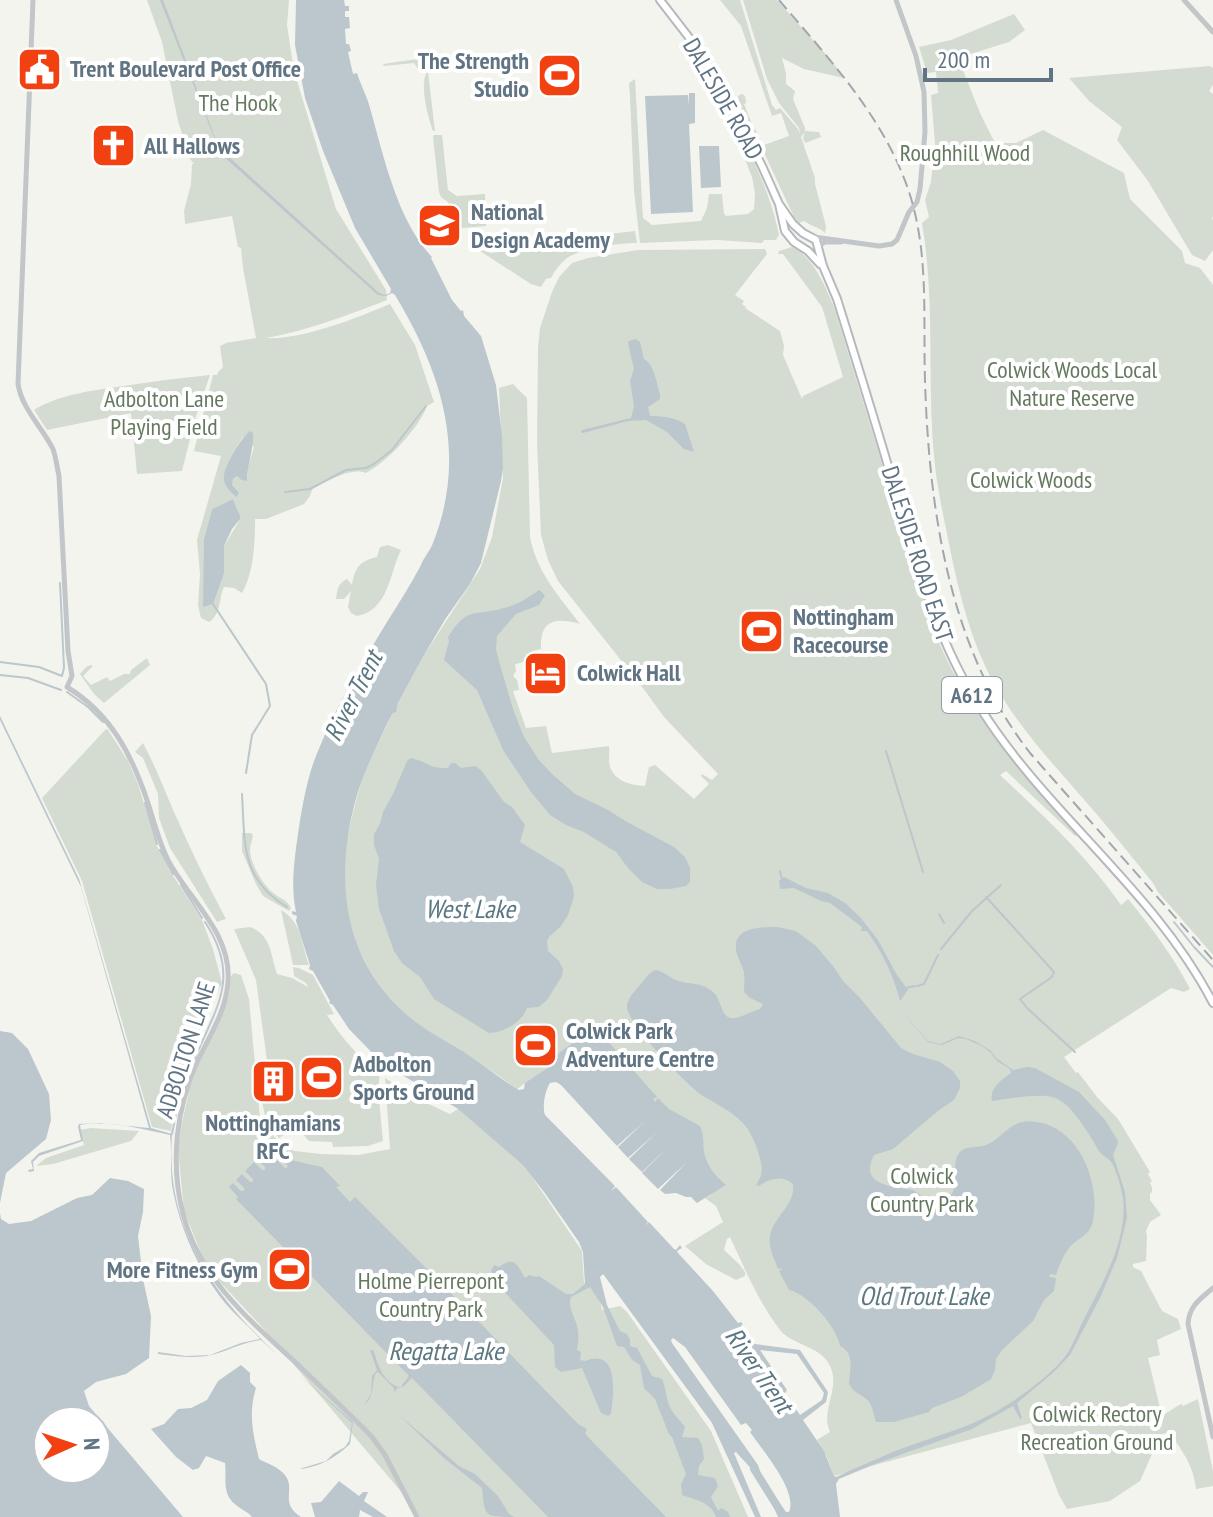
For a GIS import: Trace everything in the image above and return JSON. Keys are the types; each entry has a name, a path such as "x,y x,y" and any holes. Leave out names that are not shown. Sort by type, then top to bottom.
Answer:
{"main road":[{"name":"DALESIDE ROAD","path":"660,0 716,76 779,204 803,233"},
{"name":"DALESIDE ROAD","path":"779,204 785,231 796,243"},
{"path":"796,243 796,237 803,233 813,237"},
{"name":"DALESIDE ROAD EAST","path":"813,237 837,299 930,604 960,674 995,731 1016,758 1166,929 1196,971 1213,1003"},
{"name":"DALESIDE ROAD EAST","path":"796,243 823,266"},
{"path":"808,251 817,248"}],"street":[{"name":"ADBOLTON LANE","path":"33,0 18,378 21,398 52,449 59,476 72,676 67,687 97,709 122,743 137,771 167,858 217,933 228,962 228,984 222,1011 193,1071 181,1109 175,1149 184,1216 197,1251 234,1305 372,1437 398,1478 417,1517"},
{"path":"817,248 825,242 892,244 899,237 918,198 924,92 920,68 896,0"},
{"path":"1184,0 1213,32"},
{"path":"813,237 842,242"},
{"path":"1213,1288 1193,1306 1188,1324 1213,1437"}],"green space":[{"name":"The Hook","path":"147,0 289,0 287,25 294,71 336,209 386,290 387,300 312,327 266,338 312,332 390,304 415,345 434,402 427,406 401,444 374,468 366,473 353,472 330,478 313,487 304,504 266,519 255,519 253,557 246,585 242,593 224,587 218,611 209,622 201,618 198,605 200,574 197,540 221,456 194,451 213,375 217,375 223,367 220,346 256,338 241,248 238,247 232,216 185,224 184,211 194,164 178,121 162,42","holes":["243,437 254,447 247,480 237,476 227,486 225,473","233,499 241,518 224,546 205,554 204,539 212,509"]},
{"path":"720,0 740,0 772,105 776,110 780,108 800,134 799,128 779,103 767,79 743,0 777,0 844,78 804,69 782,58 786,84 795,91 793,99 805,131 819,132 821,137 805,143 805,132 801,137 815,178 825,233 804,221 799,223 794,217 740,107 738,96 742,94 752,124 764,145 789,136 781,113 772,116 741,26"},
{"name":"Colwick Woods Local Nature Reserve","path":"1014,14 1025,30 1009,42 958,58 995,143 1016,143 1043,130 1124,173 1130,199 1182,251 1185,263 1200,268 1213,285 1213,955 1014,715 986,667 972,633 949,544 932,436 929,284 922,223 929,217 925,200 931,182 935,144 931,95 938,93 936,72 927,73 919,47 951,40"},
{"path":"445,55 450,59 447,70 428,72 433,131 424,93 427,72 420,72 414,63 383,64"},
{"path":"1213,68 1213,85 1209,91 1213,94 1213,250 1205,261 1192,255 1148,181 1117,140 1122,127 1089,101 1069,78"},
{"path":"635,79 643,218 652,225 701,221 709,194 722,194 726,216 748,214 754,209 752,177 713,84 762,181 775,217 779,235 776,240 764,240 762,243 717,240 640,243 634,191 629,83"},
{"path":"434,135 442,135 448,190 457,196 485,194 486,226 456,231 448,202 439,192"},
{"path":"635,231 637,243 611,245 573,254 541,287 531,284 480,251 516,250 516,243 545,235 547,239 554,236 558,244 595,239 593,233"},
{"name":"Colwick Country Park","path":"792,247 812,265 834,307 900,522 907,555 910,555 945,656 994,736 1077,835 1006,771 1000,775 1079,853 1121,905 1128,899 1162,942 1190,989 1184,992 1171,988 1064,1057 1118,1119 1150,1172 1150,1200 1161,1215 1150,1222 1146,1231 1146,1261 1133,1264 1133,1267 1141,1271 1162,1311 1178,1319 1181,1329 1157,1340 1160,1355 1148,1358 1162,1416 1179,1405 1198,1399 1213,1471 1213,1486 1196,1489 1183,1453 1169,1433 1161,1434 1140,1481 1110,1501 1067,1509 1031,1423 834,1476 817,1440 830,1432 827,1416 833,1375 826,1359 780,1330 758,1296 730,1237 724,1250 745,1272 745,1276 736,1280 706,1264 685,1246 723,1222 716,1206 705,1198 711,1195 687,1143 587,1040 517,1089 411,1019 380,986 358,946 346,902 344,879 355,804 368,765 398,703 424,655 480,569 492,537 503,478 499,388 513,384 527,398 530,537 533,550 543,573 580,624 556,621 546,626 541,649 532,651 526,660 515,664 513,676 519,690 513,691 526,728 546,726 552,753 609,746 609,765 620,779 629,784 645,786 649,767 655,765 694,799 709,784 702,774 712,780 718,774 664,717 558,581 548,560 541,535 537,443 540,328 559,277 572,263 638,250 765,249 767,254 735,295 744,301 742,304 745,308 780,331 783,355 802,399 843,377 822,307 783,254 778,254"},
{"name":"Adbolton Lane Playing Field","path":"210,375 182,471 137,474 131,413 47,430 34,410 63,397 85,392"},
{"path":"388,545 401,550 386,590 376,607 357,616 348,607 351,591 344,599 336,599 338,587 347,579 352,585 359,566 377,557 380,547"},
{"path":"147,658 150,665 104,703 80,674 91,665 83,676 91,685 107,677 110,681 130,674"},
{"path":"106,729 128,761 157,846 202,920 222,983 191,1050 174,1108 171,1131 152,1127 82,881 42,798"},
{"path":"143,743 226,919 217,922 170,848 159,818 158,794 143,758 135,752"},
{"path":"242,833 253,836 250,849 258,875 267,887 288,903 289,911 263,896 242,851"},
{"path":"281,910 297,927 309,965 293,965"},
{"name":"Adbolton Sports Ground","path":"250,927 266,940 277,974 308,987 294,976 293,967 313,975 334,1014 327,1015 332,1023 380,1074 378,1088 383,1141 368,1146 333,1147 332,1142 309,1141 302,1133 298,1135 294,1128 279,1138 267,1124 261,1098 267,1097 264,1072 268,1068 256,980 234,929"},
{"name":"Holme Pierrepont Country Park","path":"234,973 241,975 249,999 260,1119 283,1147 321,1154 358,1155 390,1149 385,1078 450,1114 458,1109 522,1162 582,1251 584,1283 597,1294 602,1310 620,1306 627,1312 711,1431 748,1517 420,1517 262,1327 207,1268 184,1211 178,1149 182,1123 190,1087 219,1023"},
{"path":"79,1130 139,1131 131,1141 36,1166 46,1158 84,1145"}],"water":[{"path":"160,0 163,0 219,148 379,293 390,293 391,289 355,228 323,151 305,98 295,45 296,0 344,0 345,6 349,6 345,17 349,17 350,28 345,29 353,74 357,73 367,99 401,207 432,257 452,300 481,336 496,385 503,469 481,563 424,655 388,722 360,786 350,825 345,885 349,914 368,968 385,992 420,1025 519,1090 553,1064 551,1059 584,1037 598,1035 605,1038 657,1097 653,1099 655,1102 658,1098 669,1109 700,1126 707,1162 726,1185 697,1203 691,1197 665,1194 660,1190 686,1163 658,1189 642,1173 669,1146 642,1172 629,1159 657,1132 628,1158 618,1147 645,1121 617,1146 561,1085 550,1083 544,1099 545,1115 615,1186 611,1191 616,1187 648,1222 645,1226 649,1222 674,1249 680,1245 682,1248 678,1253 738,1323 743,1324 741,1326 755,1344 800,1350 828,1392 826,1402 803,1420 824,1451 836,1477 987,1416 1047,1375 1072,1345 1112,1263 1121,1231 1123,1198 1114,1167 1066,1105 1046,1096 992,1101 994,1089 1011,1073 1010,1069 982,1046 966,1039 958,1038 942,1045 928,1042 899,1008 928,1041 941,1044 959,1036 975,1041 991,1051 1013,1070 1035,1068 1079,1092 1105,1120 1117,1139 1113,1155 1125,1192 1127,1218 1117,1258 1070,1355 1017,1403 1022,1418 1013,1406 972,1429 839,1479 836,1484 840,1517 778,1517 768,1489 786,1512 789,1512 790,1503 789,1493 778,1471 750,1432 752,1430 746,1423 741,1425 685,1347 673,1338 672,1343 758,1465 761,1474 758,1476 734,1453 761,1517 755,1517 712,1423 603,1274 600,1277 607,1305 620,1331 627,1334 630,1346 637,1348 652,1376 662,1379 668,1402 685,1427 682,1437 698,1438 704,1459 698,1475 715,1478 718,1486 711,1497 718,1511 721,1508 730,1517 716,1517 707,1505 682,1495 681,1484 686,1474 672,1437 655,1399 644,1388 640,1365 632,1360 624,1347 617,1346 603,1307 590,1287 571,1297 570,1301 578,1330 577,1350 581,1352 580,1360 596,1358 609,1366 613,1385 611,1413 608,1416 601,1413 582,1368 561,1372 555,1367 554,1345 498,1285 491,1271 494,1265 499,1267 512,1262 525,1278 529,1275 539,1276 566,1294 573,1294 585,1284 583,1252 579,1242 523,1165 458,1109 381,1062 349,1029 309,969 297,916 292,911 296,912 293,881 296,848 309,779 341,701 433,543 443,510 449,446 437,384 412,324 395,295 392,293 386,296 378,295 222,155 208,158 219,150","holes":["760,1350 797,1354 824,1393 822,1400 800,1415 783,1396 787,1390"]},
{"path":"689,93 695,93 695,123 689,124 693,212 651,214 645,96 688,95 689,105"},
{"path":"699,146 719,146 721,187 701,188"},
{"path":"636,339 640,342 644,359 653,370 660,395 660,399 648,407 650,416 672,418 685,424 694,452 684,449 667,432 646,420 581,432 631,418 634,406 630,381 634,369 628,343"},
{"path":"250,431 253,439 247,481 237,476 233,479 232,485 239,493 236,497 228,489 224,475 233,454"},
{"path":"233,499 241,518 224,546 224,573 213,604 203,607 204,539 212,509"},
{"path":"539,590 545,595 539,605 516,614 497,636 496,650 523,735 538,759 575,794 674,847 685,857 690,868 690,882 686,886 657,889 642,882 616,852 550,815 503,750 477,690 444,660 448,637 461,620 472,614 513,605"},
{"path":"0,716 79,879 151,1128 172,1134 173,1182 183,1225 201,1263 225,1299 285,1362 261,1340 211,1355 205,1356 158,1354 210,1355 260,1339 215,1290 191,1247 179,1217 172,1185 170,1135 117,1125 149,1128 81,887"},
{"name":"West Lake","path":"411,758 436,767 448,768 455,763 461,768 475,766 481,770 525,825 520,842 564,869 573,887 574,897 568,915 547,941 548,951 563,969 562,976 547,1000 539,1007 527,1008 517,1022 501,1031 489,1033 434,999 420,977 402,963 394,951 379,909 376,885 379,859 374,834"},
{"path":"784,877 806,888 828,893 860,917 878,940 908,990 900,1001 887,964 867,931 861,931 862,927 830,903 794,888 780,889 779,881"},
{"name":"Old Trout Lake","path":"777,927 796,931 816,946 901,1048 940,1062 953,1071 960,1081 954,1100 893,1149 874,1155 871,1175 880,1183 913,1190 932,1202 945,1200 954,1190 956,1161 962,1150 986,1145 1012,1126 1028,1121 1059,1130 1079,1151 1091,1178 1095,1207 1091,1226 1069,1248 1056,1275 1050,1274 1049,1277 1056,1278 1054,1291 1044,1300 1033,1321 1002,1350 996,1359 991,1379 929,1412 894,1422 876,1422 869,1402 849,1384 850,1357 840,1346 828,1321 813,1304 789,1290 779,1271 783,1268 778,1269 770,1237 788,1205 793,1184 785,1179 776,1179 756,1185 762,1170 747,1128 732,1114 695,1090 672,1068 647,1040 627,1007 633,993 656,970 676,980 710,989 728,1017 738,1017 760,1009 763,1004 744,992 744,972 737,954 737,941 744,932"},
{"path":"0,1031 12,1033 28,1049 49,1094 51,1120 46,1139 6,1173 0,1203"},
{"path":"99,1123 111,1124 80,1125 83,1141 39,1156 33,1162 34,1171 29,1172 33,1169 31,1161 39,1153 81,1140 79,1124"},
{"name":"Regatta Lake","path":"261,1154 273,1156 286,1169 288,1166 283,1161 286,1159 322,1167 350,1202 355,1197 578,1424 587,1429 585,1433 588,1437 666,1517 548,1517 412,1378 401,1387 409,1376 236,1199 238,1197 229,1187 233,1183 244,1191 236,1180 242,1174 253,1182 245,1171 254,1162 265,1170 256,1158"},
{"path":"110,1178 128,1181 144,1189 138,1236 151,1316 149,1358 126,1374 96,1382 84,1391 89,1405 32,1405 32,1485 112,1485 112,1433 183,1517 0,1517 0,1213 1,1219 9,1224 31,1221 77,1198 92,1195"},
{"path":"370,1350 373,1350 385,1377 399,1388 395,1393 378,1372 371,1394 372,1376 377,1370"},
{"path":"287,1364 353,1422 350,1444 327,1461 307,1468 299,1469 326,1461 345,1447 352,1423"},
{"path":"241,1365 250,1373 250,1382 256,1388 252,1415 259,1459 277,1468 287,1478 290,1506 301,1517 252,1517 228,1496 225,1463 206,1456 199,1468 193,1470 176,1457 151,1429 164,1424 178,1409 191,1408 207,1400 218,1381"},
{"path":"399,1415 459,1466 475,1474 514,1517 497,1517 488,1513 482,1488 445,1459"},
{"path":"339,1481 359,1496 368,1492 364,1501 387,1517 373,1517 360,1510 359,1517 315,1517 311,1503 321,1502"}],"waterway":[{"path":"285,492 310,489 346,470 374,464 392,450 426,406"},
{"path":"0,662 39,667 62,676 60,583"},
{"path":"213,604 266,684 270,706 252,735 246,773"},
{"path":"0,675 28,678 61,690"},
{"path":"67,692 103,722"},
{"path":"886,751 923,872"},
{"path":"242,794 245,843 253,872 272,896 287,907"},
{"path":"145,803 157,844"},
{"path":"160,850 173,874"},
{"path":"780,871 782,879"},
{"path":"181,885 202,918"},
{"path":"941,949 972,911 1001,885"},
{"path":"986,897 1054,972 1052,977 1020,999 1075,1052"},
{"path":"939,914 944,923"},
{"path":"191,1068 215,1013 223,979 222,962 205,922"},
{"path":"1174,922 1213,967"},
{"path":"917,986 924,984 938,955"},
{"path":"906,988 915,986"},
{"path":"177,1104 188,1074"},
{"path":"172,1134 176,1113"},
{"name":"River Trent","path":"754,1469 784,1517"}],"railway":[{"path":"779,0 871,115 900,167 910,195 923,264 927,430 939,528 962,624 980,669 1002,712 1030,753 1213,960"}],"place":[{"name":"Trent Boulevard Post Office","path":"39,69"},
{"name":"The Strength Studio","path":"560,75"},
{"name":"All Hallows","path":"113,146"},
{"name":"National Design Academy","path":"440,226"},
{"name":"Nottingham Racecourse","path":"762,631"},
{"name":"Colwick Hall","path":"546,673"},
{"name":"Colwick Park Adventure Centre","path":"535,1045"},
{"name":"Adbolton Sports Ground","path":"322,1078"},
{"name":"Nottinghamians RFC","path":"273,1081"},
{"name":"More Fitness Gym","path":"289,1270"}],"park label":[{"name":"Roughhill Wood","path":"965,153"},
{"name":"Colwick Woods","path":"1031,480"},
{"name":"Colwick Rectory Recreation Ground","path":"1097,1428"}]}
